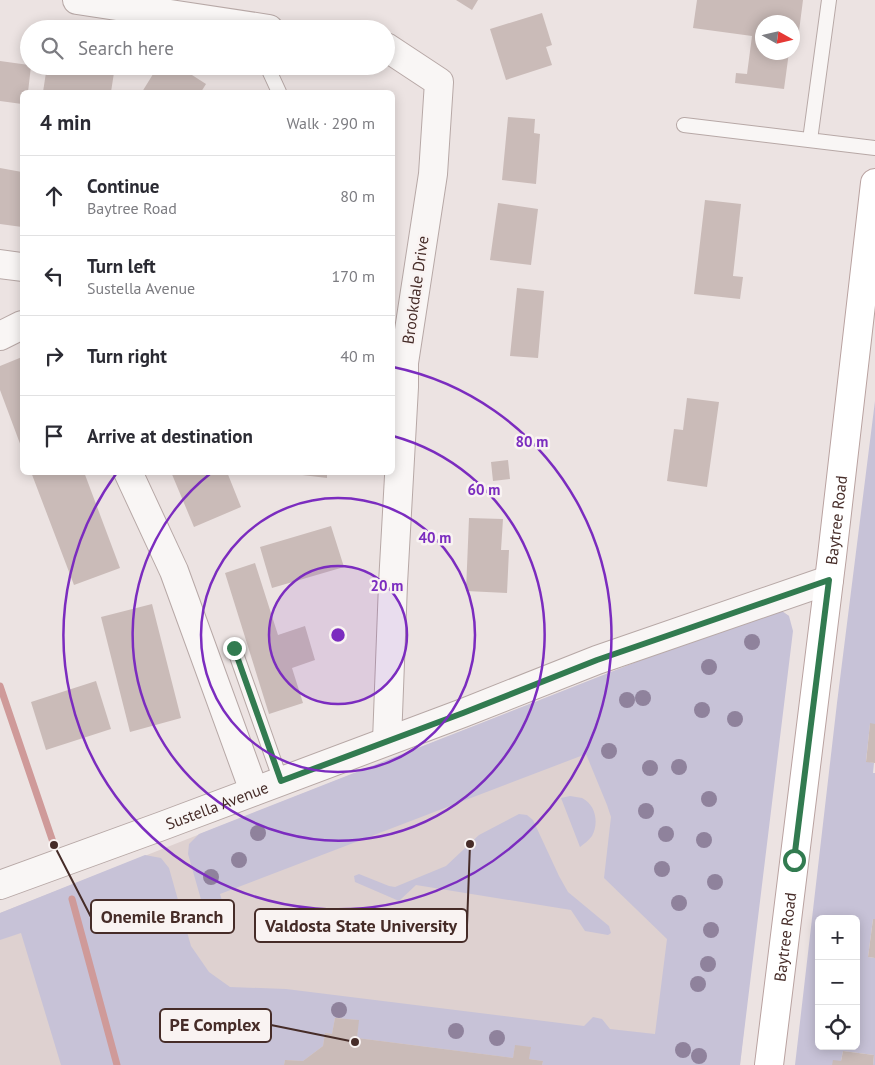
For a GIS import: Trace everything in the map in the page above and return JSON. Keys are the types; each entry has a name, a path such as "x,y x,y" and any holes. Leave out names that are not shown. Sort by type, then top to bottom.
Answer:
{"main road":[{"name":"Baytree Road","path":"769,1065 829,580 875,183"}],"street":[{"path":"77,0 203,20"},
{"name":"Brookdale Drive","path":"387,742 404,363 432,174 439,82 395,53"},
{"path":"0,264 20,267"},
{"path":"0,336 20,326"},
{"path":"129,475 174,571 254,791"},
{"name":"Sustella Avenue","path":"0,885 387,742 597,660 829,580"}],"lane":[{"path":"810,140 829,0"},
{"path":"272,75 279,90"},
{"path":"684,125 875,148"},
{"path":"395,344 404,363"},
{"path":"234,648 281,781"}],"shaded area":[{"path":"875,401 875,724 870,724 866,761 874,763 873,773 875,773 875,919 873,919 868,957 875,958 875,1065 873,1065 874,1055 843,1051 841,1061 832,1065 795,1065 837,703"},
{"path":"776,607 789,616 740,1065 0,1065 0,913"},
{"path":"776,607 789,616 793,631 740,1065 542,1065 543,1061 529,1059 530,1047 515,1046 513,1058 357,1038 358,1020 335,1018 332,1034 325,1033 323,1046 303,1061 285,1060 284,1065 61,1065 21,933 0,940 0,913 145,855 161,858 169,868 191,946 209,972 230,987 286,989 584,1026 593,1017 602,1019 610,1029 655,1034 667,939 604,878 611,817 586,754 220,894 224,907 222,913 215,915 204,910 188,854 189,844 199,834"},
{"path":"570,796 587,801 593,810 596,820 592,836 580,847 561,798"},
{"path":"519,814 527,815 533,820 568,892 609,926 611,933 608,935 585,931 571,910 416,885 399,901 355,882 354,876 359,874 395,887 446,866 479,835"}],"building":[{"path":"456,0 478,0 472,10"},
{"path":"697,0 803,0 800,23 800,15 755,15 755,60 788,60 784,89 735,83 736,73 747,74 752,36 693,28"},
{"path":"542,13 552,45 546,47 552,65 506,80 490,29"},
{"path":"0,61 20,64 20,75 30,75 28,90 20,90 20,104 0,101"},
{"path":"46,75 114,75 111,90 43,90"},
{"path":"152,75 192,75 206,84 202,90 143,90"},
{"path":"508,117 535,119 534,133 540,134 536,184 502,180"},
{"path":"0,168 20,172 20,227 0,224"},
{"path":"705,200 741,204 733,276 743,277 740,299 694,294"},
{"path":"498,203 538,209 531,265 490,260"},
{"path":"517,288 544,291 538,358 510,356"},
{"path":"20,358 20,444 0,390 0,366"},
{"path":"687,398 719,402 707,487 667,481 674,429 683,430"},
{"path":"508,460 510,479 493,481 491,462"},
{"path":"32,475 85,475 120,568 74,585"},
{"path":"172,475 228,475 241,507 194,527"},
{"path":"302,475 327,475 327,478"},
{"path":"469,518 503,519 501,550 509,550 507,593 466,591"},
{"path":"331,526 344,567 272,588 260,547"},
{"path":"255,563 278,635 305,626 315,660 292,668 303,703 269,714 225,573"},
{"path":"152,604 181,718 130,732 101,617"},
{"path":"96,681 111,729 46,750 31,702"},
{"path":"870,723 875,724 875,763 866,762"},
{"path":"873,919 875,919 875,958 868,957"},
{"path":"335,1018 359,1020 357,1038 513,1058 515,1045 531,1047 529,1059 543,1061 542,1065 284,1065 285,1060 303,1061 323,1046 325,1033 332,1034"},
{"path":"843,1051 874,1055 873,1065 832,1065 833,1060 841,1061"}],"waterway":[{"path":"0,686 54,845"},
{"path":"72,899 117,1065"}],"place":[{"name":"Valdosta State University","path":"470,844"},
{"name":"Onemile Branch","path":"54,845"},
{"name":"PE Complex","path":"355,1042"}],"route":[{"path":"234,648 281,781 463,713 597,660 829,580 794,860"}]}
